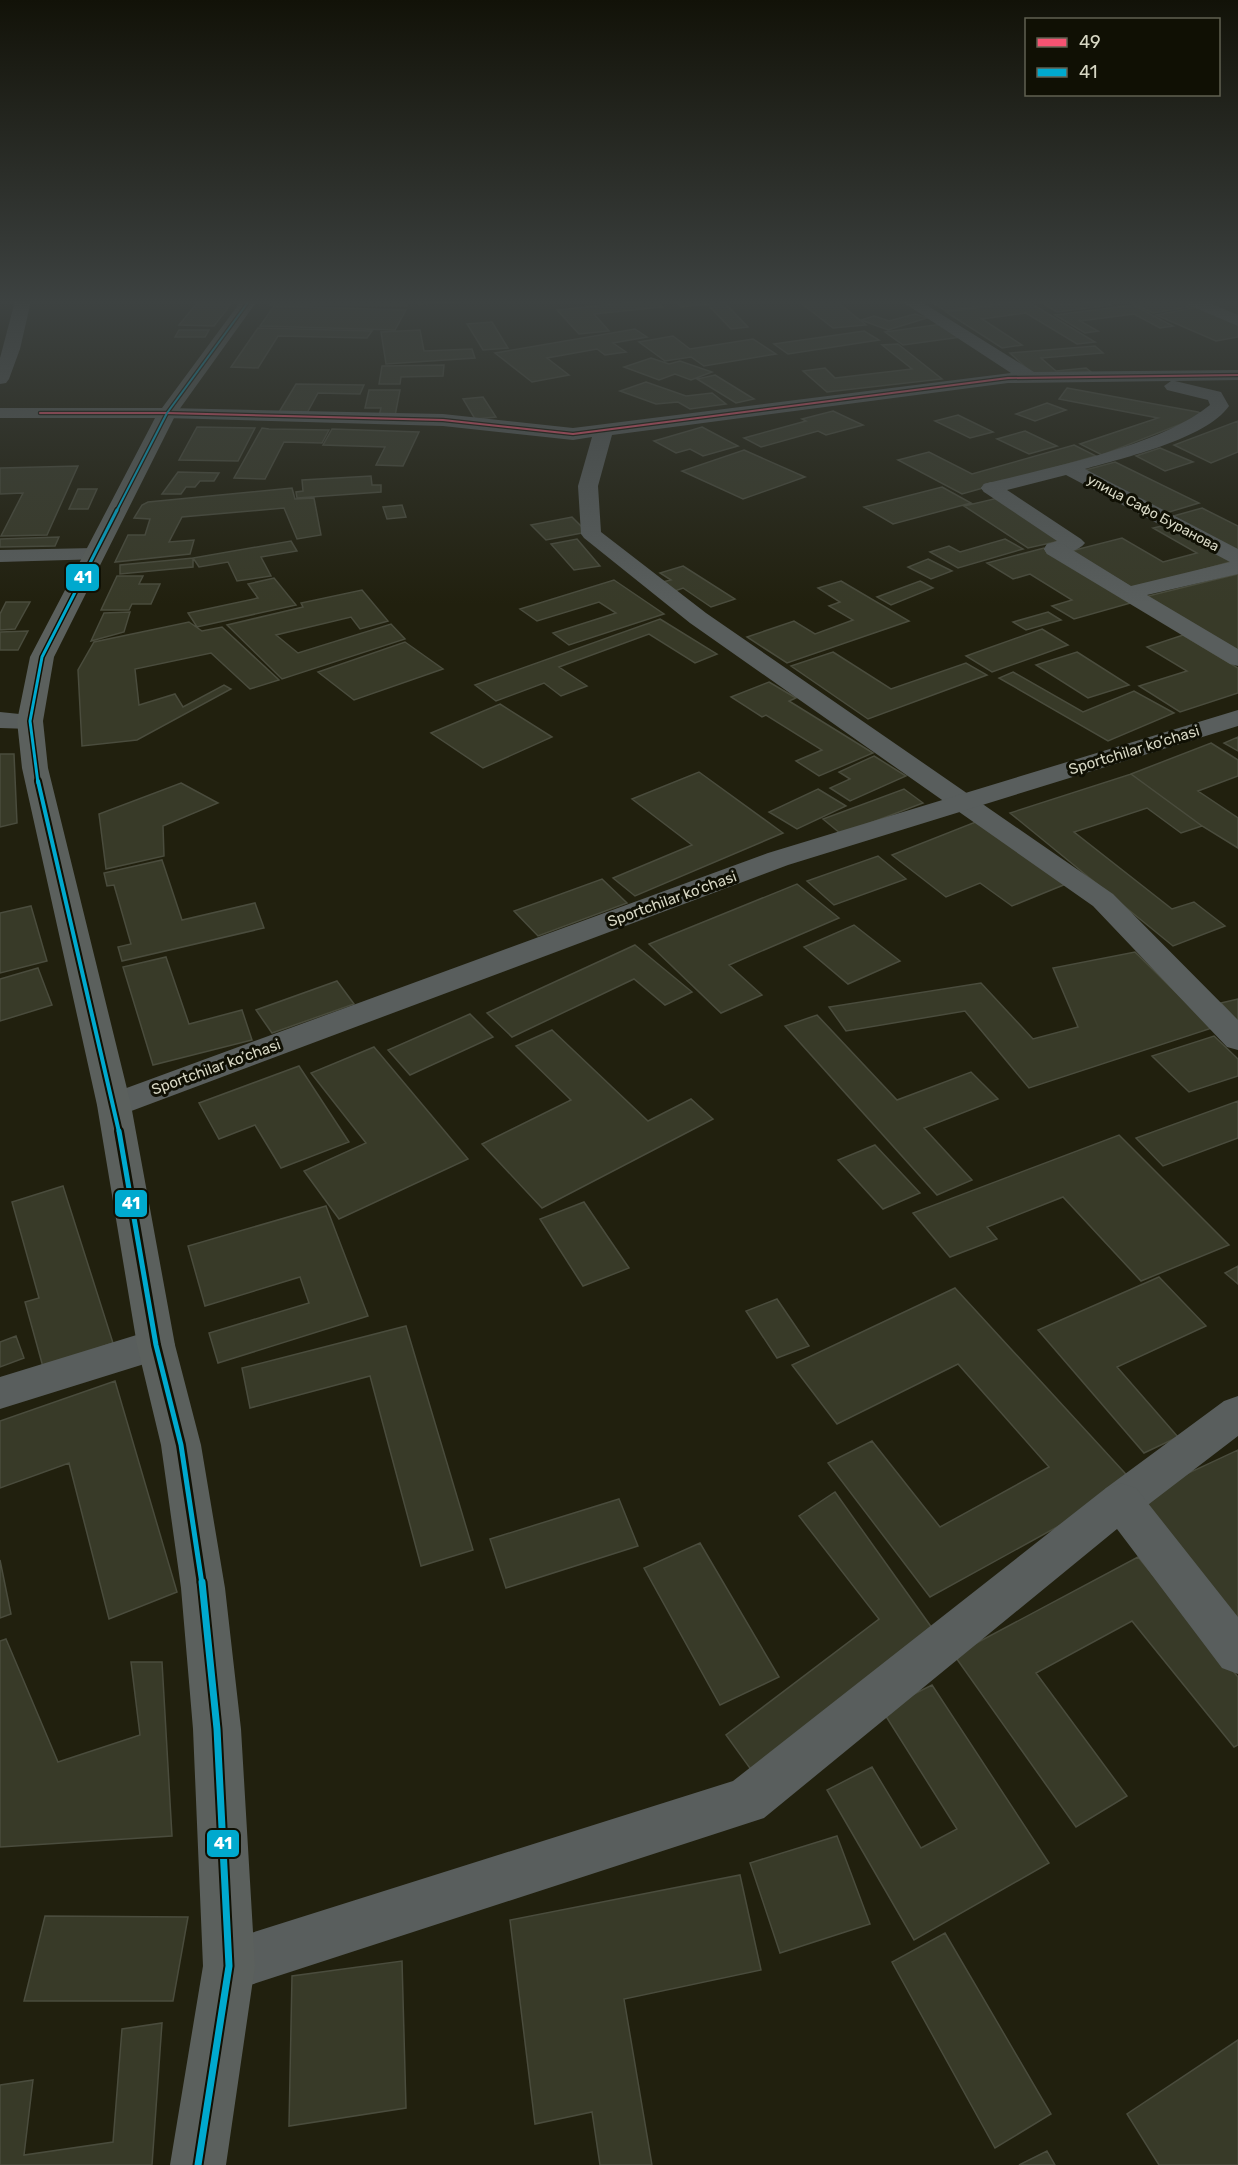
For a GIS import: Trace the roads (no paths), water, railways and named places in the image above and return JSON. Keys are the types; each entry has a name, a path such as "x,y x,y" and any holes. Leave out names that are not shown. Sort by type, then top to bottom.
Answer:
{"main road":[{"path":"175,402 167,413 42,657 15,720 35,768 114,1105 156,1345 181,1445 203,1588 217,1729 229,1966 198,2165"},
{"path":"0,413 167,413"}],"street":[{"path":"167,413 443,420 573,434 828,402"},
{"name":"улица Сафо Буранова","path":"1218,402 1220,406 1207,418 1159,439 1068,468 991,488 1074,543 1055,549 1238,659"},
{"path":"603,432 588,486 591,534 698,618 1103,900 1238,1039"},
{"name":"улица Сафо Буранова","path":"1068,468 1238,558"},
{"path":"0,556 94,554"},
{"name":"улица Сафо Буранова","path":"1128,593 1238,567"},
{"name":"Sportchilar ko‘chasi","path":"114,1105 778,860 1238,718"},
{"path":"0,1393 156,1345"},
{"path":"229,1966 747,1802 1121,1501 1238,1413"},
{"path":"1121,1501 1238,1653"}]}
